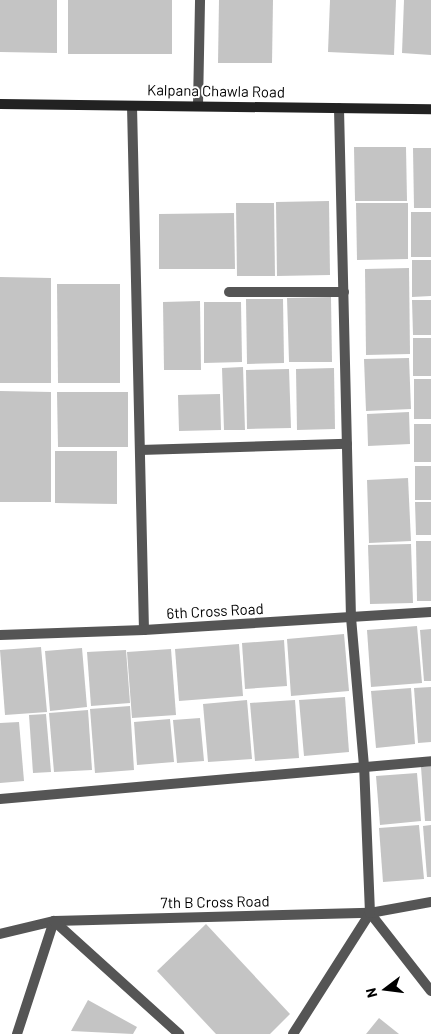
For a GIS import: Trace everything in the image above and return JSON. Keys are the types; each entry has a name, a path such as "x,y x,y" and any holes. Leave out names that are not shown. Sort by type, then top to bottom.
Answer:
{"street":[{"path":"198,106 200,0"},
{"name":"Kalpana Chawla Road","path":"0,104 431,109"},
{"path":"132,106 144,630"},
{"path":"293,1034 370,913 364,766 351,618 340,108"},
{"path":"228,292 344,292"},
{"path":"140,450 347,444"},
{"name":"6th Cross Road","path":"0,635 144,630 431,612"},
{"path":"0,799 431,761"},
{"name":"7th B Cross Road","path":"0,934 54,920 370,913 431,902"},
{"path":"370,913 431,991"},
{"path":"17,1034 54,920 179,1034"}],"building":[{"path":"0,0 57,0 57,53 0,52"},
{"path":"68,0 172,0 172,54 68,54"},
{"path":"219,0 273,0 272,63 218,63"},
{"path":"330,0 396,0 394,55 328,52"},
{"path":"404,0 431,0 431,55 402,53"},
{"path":"354,147 406,147 407,201 355,201"},
{"path":"413,148 431,148 431,208 414,208"},
{"path":"329,201 330,275 277,276 276,202"},
{"path":"236,203 274,203 275,276 237,276"},
{"path":"356,203 408,203 408,259 357,260"},
{"path":"411,212 431,212 431,257 411,257"},
{"path":"234,213 235,269 159,269 159,214"},
{"path":"412,260 431,260 431,296 412,297"},
{"path":"409,268 410,354 366,355 365,269"},
{"path":"0,277 51,278 51,383 0,383"},
{"path":"57,284 120,284 120,383 58,383"},
{"path":"331,297 332,362 289,362 287,298"},
{"path":"246,299 283,299 284,363 247,364"},
{"path":"412,300 431,300 431,335 413,335"},
{"path":"200,301 201,370 164,370 163,302"},
{"path":"204,302 241,302 242,362 204,363"},
{"path":"413,338 431,338 431,376 413,376"},
{"path":"409,358 411,409 366,411 364,359"},
{"path":"243,367 245,430 224,430 222,368"},
{"path":"334,368 335,429 297,430 296,369"},
{"path":"289,369 291,428 247,429 246,370"},
{"path":"414,379 431,379 431,419 414,419"},
{"path":"0,391 51,392 51,502 0,502"},
{"path":"57,392 128,392 128,447 58,447"},
{"path":"220,394 221,430 179,431 178,395"},
{"path":"409,412 410,444 368,446 367,414"},
{"path":"414,424 431,424 431,462 414,462"},
{"path":"55,451 117,451 117,504 55,503"},
{"path":"415,466 431,466 431,500 415,500"},
{"path":"408,478 411,541 369,543 367,480"},
{"path":"415,502 431,502 431,535 416,535"},
{"path":"416,541 431,541 431,601 417,601"},
{"path":"411,544 413,603 370,604 368,545"},
{"path":"417,626 422,683 371,687 367,630"},
{"path":"431,629 431,681 424,681 420,630"},
{"path":"344,634 349,691 291,696 287,639"},
{"path":"284,640 287,686 245,689 242,643"},
{"path":"239,644 243,696 179,701 175,649"},
{"path":"41,647 47,712 5,715 0,650"},
{"path":"82,648 87,707 50,711 45,651"},
{"path":"171,649 176,715 132,718 127,652"},
{"path":"126,650 130,703 91,706 87,652"},
{"path":"431,687 431,742 418,743 414,688"},
{"path":"411,688 415,744 376,748 371,691"},
{"path":"345,697 349,752 304,756 299,700"},
{"path":"247,700 252,759 208,762 203,704"},
{"path":"295,700 299,758 255,761 250,703"},
{"path":"130,706 134,770 95,773 90,709"},
{"path":"88,710 92,770 54,772 49,713"},
{"path":"46,714 51,772 33,773 29,715"},
{"path":"200,718 204,761 177,763 173,720"},
{"path":"170,719 174,762 137,765 134,722"},
{"path":"19,722 24,781 0,783 0,723"},
{"path":"431,766 431,821 425,821 421,767"},
{"path":"417,773 421,821 380,825 376,776"},
{"path":"419,825 424,879 383,882 379,828"},
{"path":"431,825 431,877 427,877 423,826"},
{"path":"206,924 290,1014 270,1034 216,1034 157,971"},
{"path":"88,1000 137,1027 133,1034 71,1031"},
{"path":"379,1018 399,1034 366,1034"}]}
